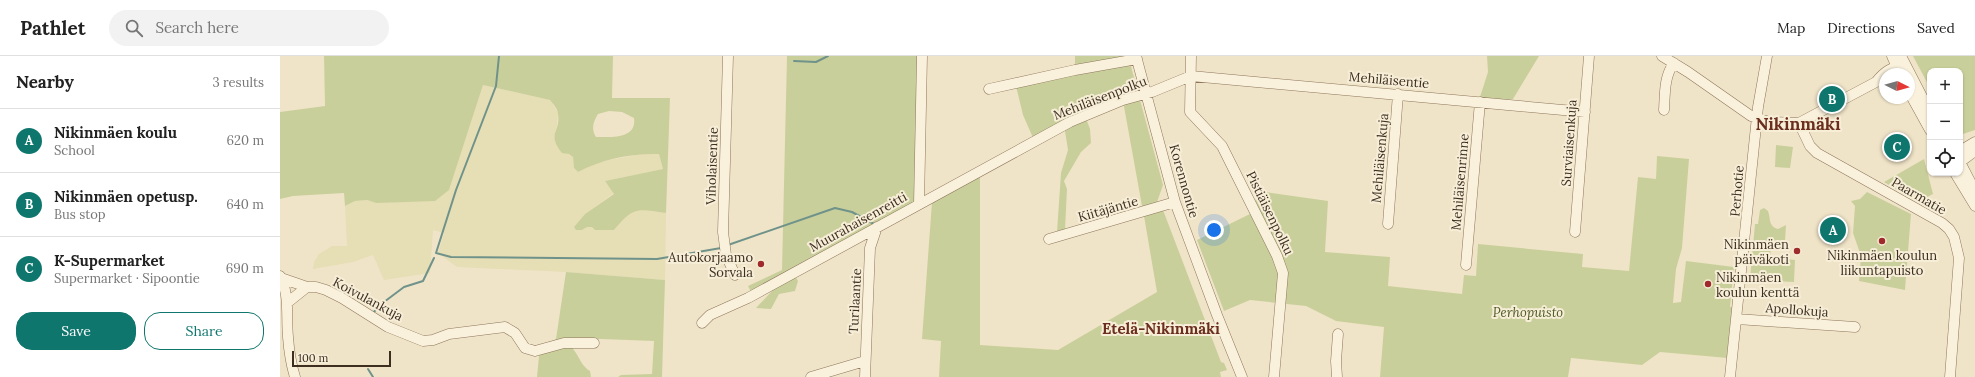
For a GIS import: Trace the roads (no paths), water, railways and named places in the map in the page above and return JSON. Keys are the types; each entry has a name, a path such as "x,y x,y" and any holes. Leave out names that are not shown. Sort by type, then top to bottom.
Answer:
{"street":[{"name":"Viholaisentie","path":"728,56 723,232 726,255 735,275"},
{"name":"Muurahaisenreitti","path":"702,323 710,315 748,298 919,204 922,56"},
{"name":"Pistiäisenpolku","path":"1191,56 1190,112 1222,146 1277,256 1283,273 1274,377"},
{"name":"Surviaisenkuja","path":"1575,232 1590,56"},
{"path":"1662,56 1674,62 1757,118 1769,122 1792,124 1799,123 1879,82"},
{"name":"Perhotie","path":"1730,377 1757,118 1767,56"},
{"path":"1892,56 1899,68"},
{"path":"1900,68 1901,56"},
{"path":"989,89 1137,58"},
{"name":"Korennontie","path":"1137,58 1175,202 1214,308 1242,377"},
{"path":"1664,110 1667,78 1669,69 1674,62"},
{"name":"Mehiläisenpolku","path":"919,204 1070,122 1123,100 1147,93 1191,76"},
{"name":"Mehiläisentie","path":"1191,76 1585,112"},
{"path":"1915,91 1927,108"},
{"name":"Mehiläisenkuja","path":"1388,224 1398,94"},
{"name":"Mehiläisenrinne","path":"1466,264 1480,102"},
{"path":"1915,103 1927,125"},
{"name":"Paarmatie","path":"1799,123 1810,146 1818,153 1942,223 1949,229 1954,237 1959,258 1950,377"},
{"path":"1963,149 1975,142"},
{"path":"1963,160 1975,151"},
{"path":"1963,168 1975,191"},
{"path":"1957,176 1975,206"},
{"name":"Kiitäjäntie","path":"1049,239 1175,202"},
{"name":"Turilaantie","path":"865,377 870,248 877,228"},
{"path":"280,277 285,286 288,337 295,377"},
{"name":"Koivulankuja","path":"280,277 307,287 316,287 326,290 388,326 424,341 433,340 449,334 505,327 515,333 525,348 535,351 564,344 594,343"},
{"path":"287,303 307,287"},
{"name":"Apollokuja","path":"1737,319 1855,327"},
{"path":"1336,377 1338,334"},
{"path":"811,377 865,361"}],"waterway":[{"path":"499,56 496,86 456,190 436,253 451,257 657,259 721,248"},
{"path":"794,61 816,62 828,56"},
{"path":"728,245 835,208 852,212 874,224"},
{"path":"373,313 380,305 404,287 423,281 434,258"},
{"path":"368,369 373,377"}],"place":[{"name":"Nikinmäen opetusp.","path":"1832,99"},
{"name":"K-Supermarket","path":"1897,147"},
{"name":"Nikinmäen koulu","path":"1833,230"},
{"name":"Nikinmäen koulun liikuntapuisto","path":"1882,241"},
{"name":"Nikinmäen päiväkoti","path":"1797,251"},
{"name":"Autokorjaamo Sorvala","path":"761,264"},
{"name":"Nikinmäen koulun kenttä","path":"1708,284"}],"district":[{"name":"Nikinmäki","path":"1798,124"},
{"name":"Etelä-Nikinmäki","path":"1161,328"}],"park label":[{"name":"Perhopuisto","path":"1528,312"}]}
